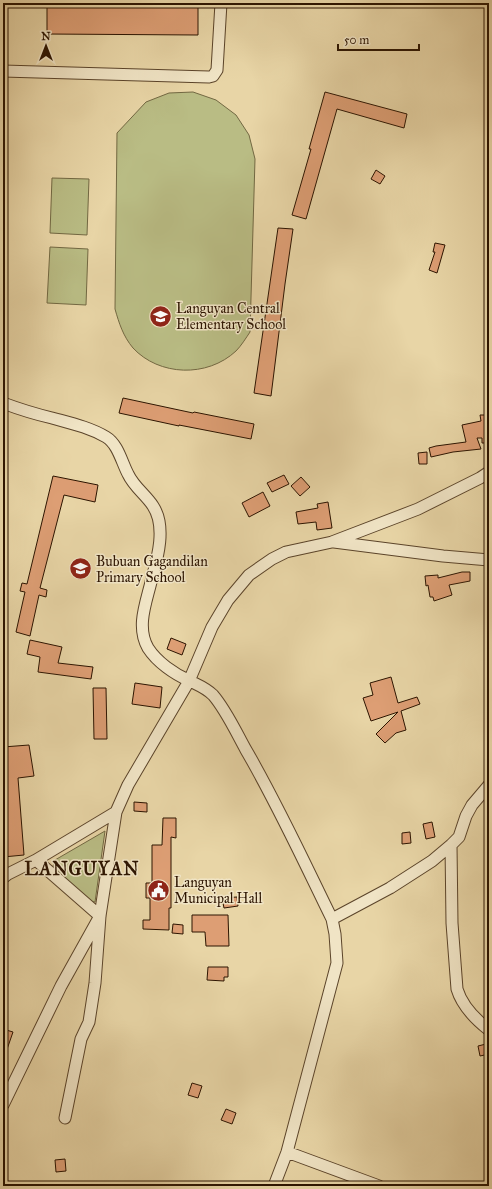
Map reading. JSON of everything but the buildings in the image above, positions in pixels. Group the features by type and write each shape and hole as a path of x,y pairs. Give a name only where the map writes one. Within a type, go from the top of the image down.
{"street":[{"path":"3,71 213,76 218,70 221,3"},
{"path":"3,403 34,414 84,427 109,438 129,476 153,506 158,515 160,526 159,541 144,612 142,635 153,656 161,663 189,681 206,689 213,695 270,792 332,919 336,934 337,963 287,1152 274,1186"},
{"path":"65,1118 81,1039 89,1022 95,983 100,916 116,812 128,785 189,681 215,621 228,600 249,575 272,559 286,552 332,542 418,509 489,472"},
{"path":"332,542 443,556 489,560"},
{"path":"332,919 390,888 432,861 451,846 459,837 466,816 472,805 489,785"},
{"path":"5,876 36,860 116,812"},
{"path":"451,846 452,923 457,989 460,999 481,1024 489,1030"},
{"path":"36,860 100,916"},
{"path":"3,1105 61,986 100,916"},
{"path":"287,1152 379,1186"}],"green space":[{"path":"193,92 216,100 236,115 249,135 255,159 250,332 238,349 224,360 211,366 183,370 156,364 133,348 124,334 115,309 117,133 146,102 169,93"},
{"path":"52,178 89,179 87,235 50,233"},
{"path":"50,247 88,249 86,305 47,303"},
{"path":"105,831 95,902 86,901 53,866 55,860"}],"place":[{"name":"Languyan Central Elementary School","path":"160,316"},
{"name":"Bubuan Gagandilan Primary School","path":"80,569"},
{"name":"Languyan Municipal Hall","path":"158,890"}],"district":[{"name":"LANGUYAN","path":"82,869"}]}
